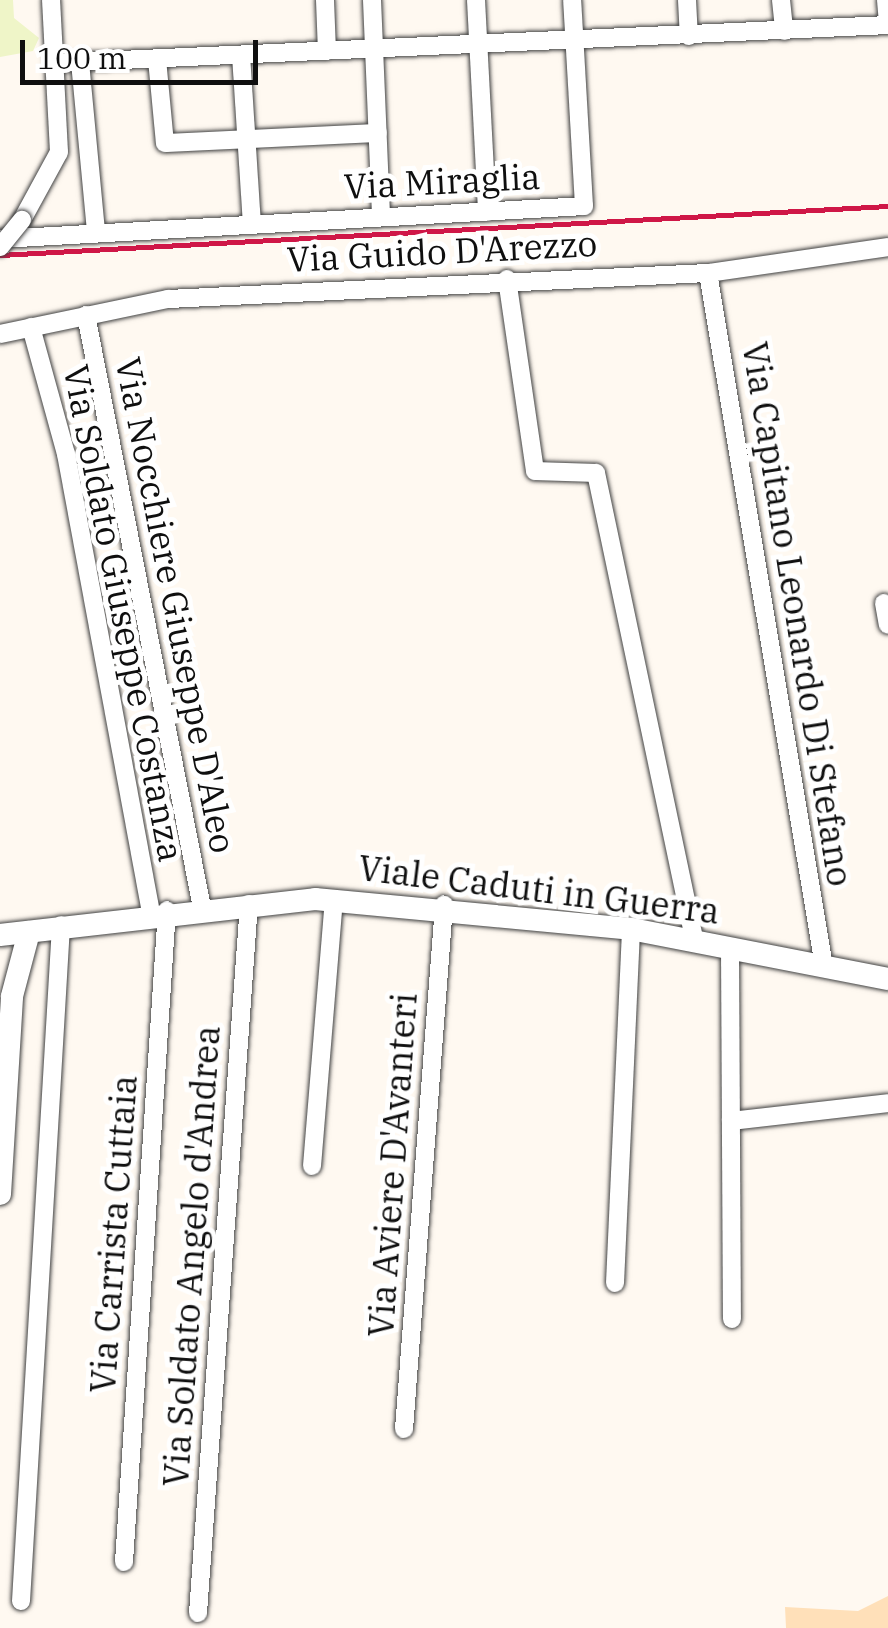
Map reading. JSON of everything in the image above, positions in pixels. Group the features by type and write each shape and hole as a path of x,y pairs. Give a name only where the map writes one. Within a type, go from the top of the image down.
{"street":[{"path":"0,247 52,180 59,152 51,0"},
{"path":"325,0 327,51"},
{"path":"372,0 381,218"},
{"path":"476,0 487,212"},
{"name":"Via Miraglia","path":"0,239 584,206 572,0"},
{"path":"687,0 689,36"},
{"path":"782,0 784,31"},
{"path":"55,63 374,48 479,48 888,26 886,0"},
{"path":"241,55 252,224"},
{"path":"157,59 165,143 378,133"},
{"path":"80,62 96,232"},
{"name":"Via Guido D'Arezzo","path":"0,334 188,298 507,279 708,273 888,247"},
{"name":"Via Capitano Leonardo Di Stefano","path":"708,273 824,966"},
{"path":"507,279 535,471 596,473 695,941"},
{"name":"Via Nocchiere Giuseppe D'Aleo","path":"86,315 202,908"},
{"name":"Via Soldato Giuseppe Costanza","path":"32,328 66,454 159,911"},
{"path":"884,602 888,625"},
{"path":"312,1166 334,900"},
{"name":"Viale Caduti in Guerra","path":"0,935 159,911 334,900 444,906 630,929 888,979"},
{"name":"Via Soldato Angelo d'Andrea","path":"198,1613 250,904"},
{"name":"Via Aviere D'Avanteri","path":"404,1430 444,906"},
{"name":"Via Carrista Cuttaia","path":"124,1562 159,911"},
{"path":"21,1601 61,926"},
{"path":"615,1283 630,929"},
{"path":"0,1194 12,996 30,932"},
{"path":"730,948 732,1318"},
{"path":"731,1121 888,1103"}],"sand":[{"path":"888,1596 888,1628 786,1628 785,1607 858,1611"}],"green space":[{"path":"0,0 13,0 14,18 39,38 33,51 0,57"}],"railway":[{"path":"0,255 888,206"}]}
